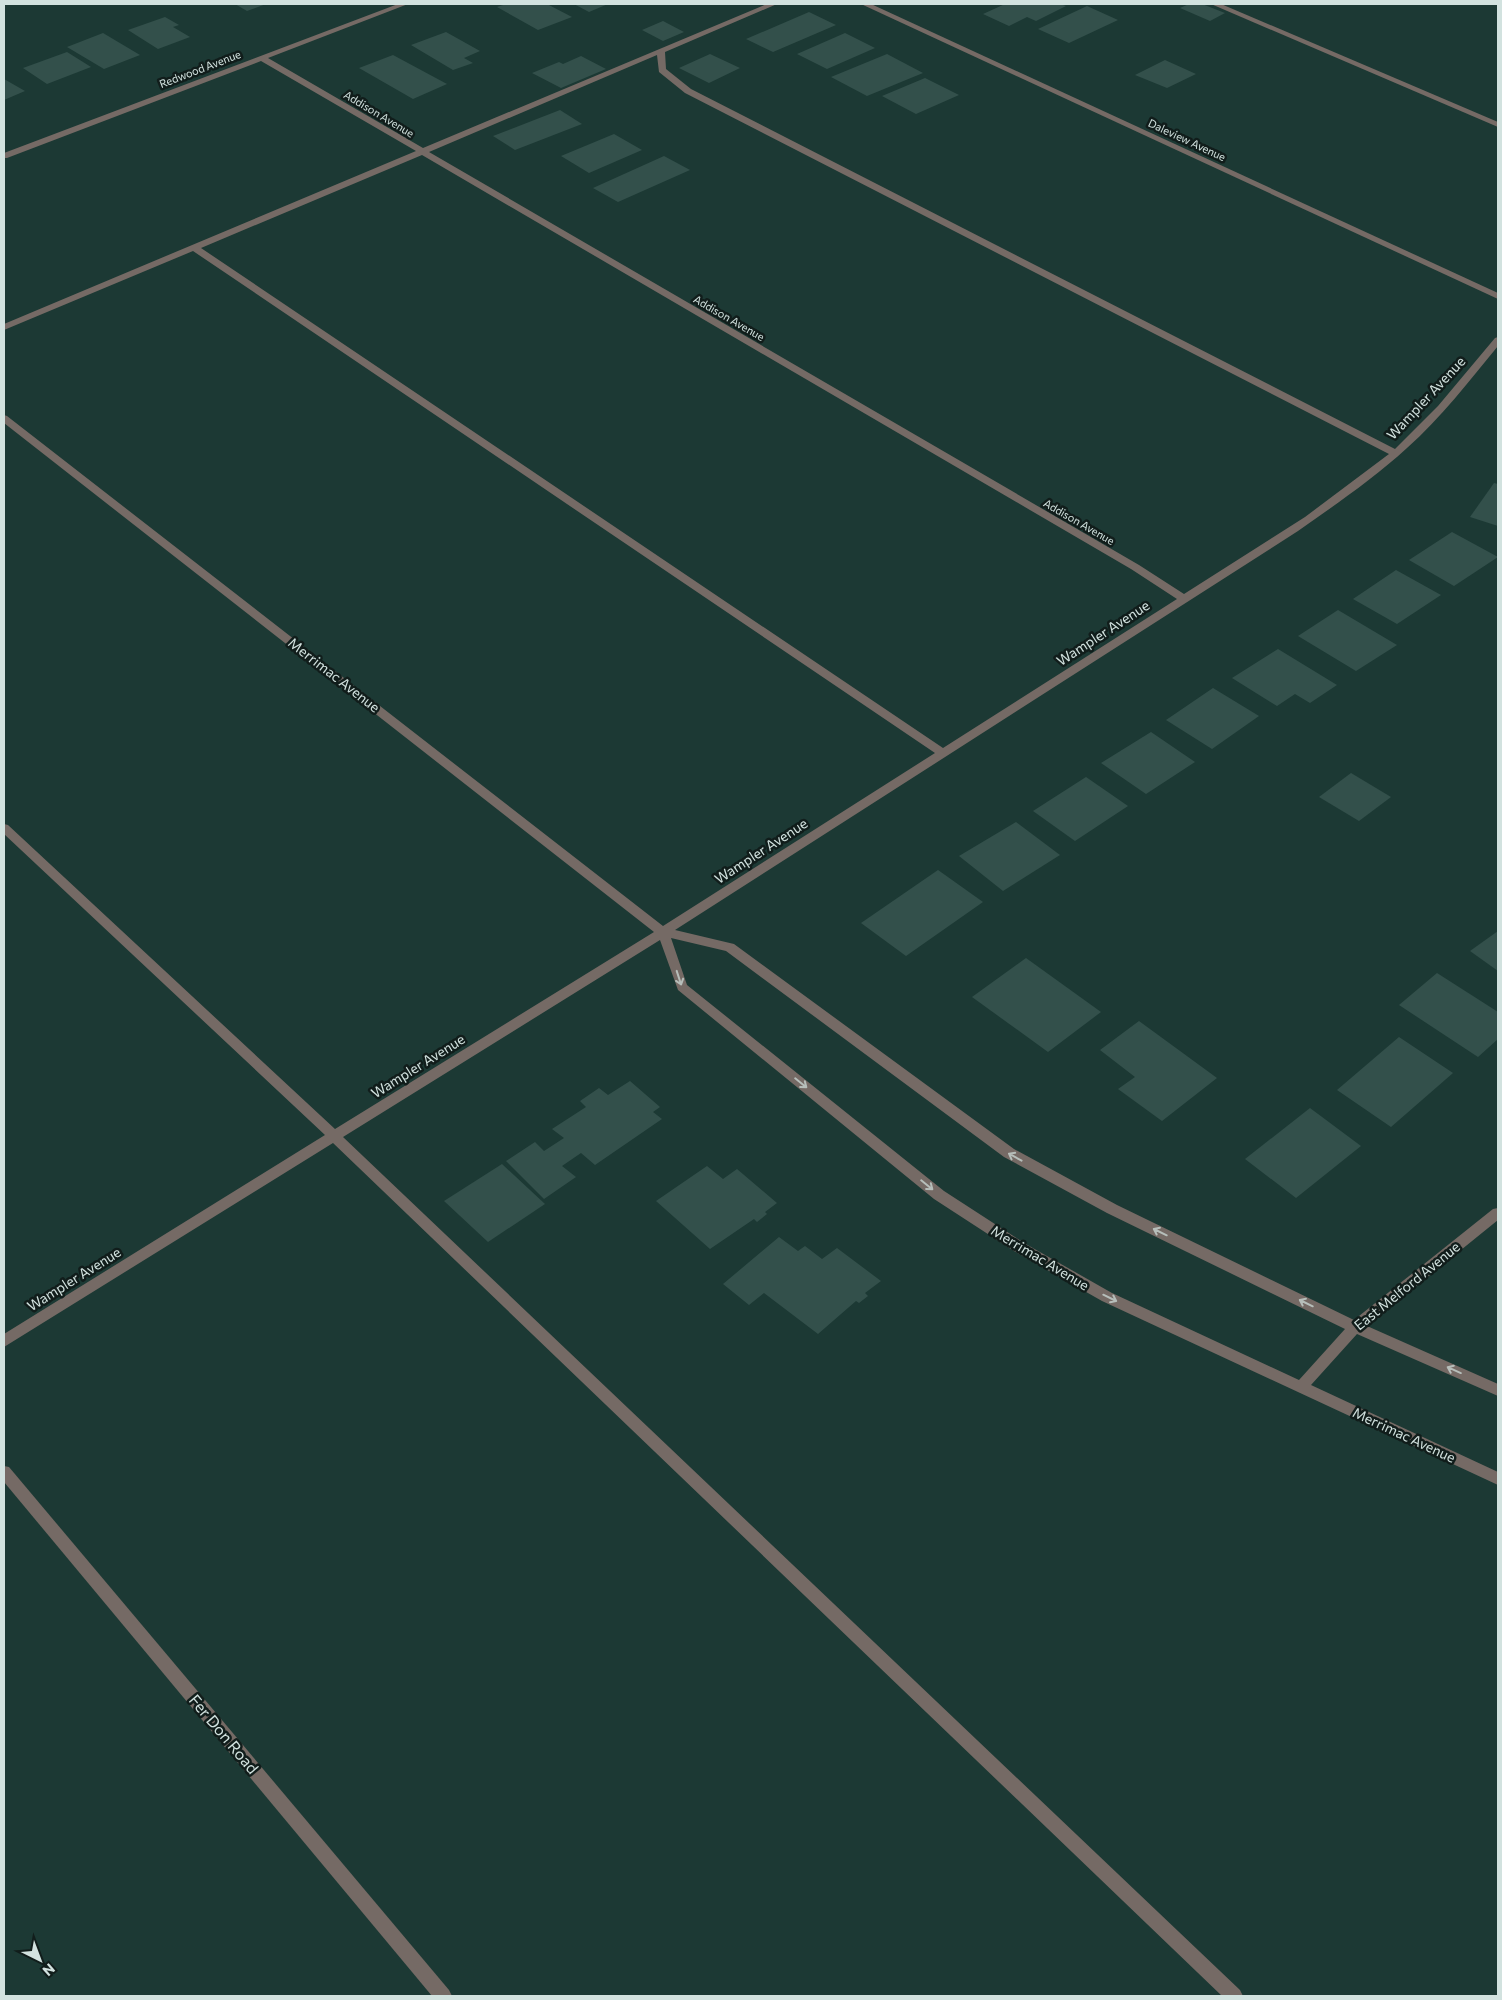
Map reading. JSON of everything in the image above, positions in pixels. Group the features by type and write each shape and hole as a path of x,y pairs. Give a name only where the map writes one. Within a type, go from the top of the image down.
{"street":[{"name":"Redwood Avenue","path":"4,156 404,4"},
{"path":"4,327 773,4"},
{"name":"Daleview Avenue","path":"865,4 1498,296"},
{"path":"1215,4 1498,125"},
{"path":"661,51 662,70 688,91 1395,453"},
{"name":"Addison Avenue","path":"262,58 1135,567 1184,599"},
{"path":"194,247 943,753"},
{"name":"Wampler Avenue","path":"4,1341 663,932 1294,529 1354,487 1395,453 1450,398 1498,340"},
{"name":"Merrimac Avenue","path":"4,418 663,932 730,947 1009,1153 1112,1209 1355,1327 1498,1390"},
{"path":"4,828 334,1136 1234,1996"},
{"name":"Merrimac Avenue","path":"663,932 682,987 939,1195 1019,1248 1107,1297 1498,1479"},
{"name":"East Melford Avenue","path":"1301,1387 1355,1327 1498,1213"},
{"name":"Fer Don Road","path":"4,1472 443,1996"}],"building":[{"path":"235,4 266,4 247,11"},
{"path":"506,4 547,4 572,17 538,30 497,7"},
{"path":"574,4 608,4 589,12"},
{"path":"1005,4 1060,4 1066,6 1036,21 1027,17 1009,26 983,14"},
{"path":"1189,4 1202,4 1225,13 1210,21 1180,8"},
{"path":"1087,6 1118,20 1069,43 1038,29"},
{"path":"809,12 836,25 773,52 746,39"},
{"path":"165,17 179,25 173,27 190,37 158,49 128,30"},
{"path":"663,21 684,32 663,41 642,30"},
{"path":"446,32 480,51 464,58 473,63 453,70 411,45"},
{"path":"103,33 140,55 104,69 67,47"},
{"path":"845,33 875,48 827,69 797,54"},
{"path":"67,52 91,67 47,84 23,68"},
{"path":"710,54 740,68 709,83 679,68"},
{"path":"887,54 923,73 867,96 831,77"},
{"path":"393,55 447,84 413,99 359,68"},
{"path":"581,56 606,69 561,88 532,73 559,62 563,64"},
{"path":"1165,60 1196,74 1167,88 1135,75"},
{"path":"925,78 959,95 916,114 882,96"},
{"path":"4,79 25,91 4,100"},
{"path":"560,110 582,124 515,150 493,136"},
{"path":"614,134 642,150 589,173 561,156"},
{"path":"664,156 690,170 618,202 593,188"},
{"path":"1494,483 1498,484 1498,526 1470,517"},
{"path":"1452,532 1498,557 1454,586 1409,560"},
{"path":"1396,570 1441,595 1397,624 1353,599"},
{"path":"1338,610 1397,645 1356,671 1298,636"},
{"path":"1278,649 1337,685 1310,703 1295,694 1277,706 1232,678"},
{"path":"1213,688 1259,716 1212,749 1166,720"},
{"path":"1151,732 1195,762 1146,794 1101,763"},
{"path":"1351,773 1391,797 1359,821 1319,797"},
{"path":"1086,777 1128,806 1075,841 1033,811"},
{"path":"1016,822 1060,855 1003,891 959,856"},
{"path":"938,870 983,902 906,956 861,923"},
{"path":"1498,931 1498,971 1470,951"},
{"path":"1026,958 1101,1012 1048,1052 972,997"},
{"path":"1437,973 1498,1012 1498,1039 1478,1057 1399,1005"},
{"path":"1139,1021 1217,1078 1162,1121 1118,1089 1135,1077 1100,1050"},
{"path":"1399,1037 1453,1073 1391,1127 1337,1090"},
{"path":"630,1081 660,1107 653,1112 662,1119 595,1165 581,1153 562,1166 576,1177 544,1199 506,1161 535,1142 544,1151 564,1138 552,1129 586,1107 580,1101 599,1088 608,1095"},
{"path":"1310,1108 1361,1146 1296,1198 1245,1159"},
{"path":"502,1164 545,1204 488,1242 444,1201"},
{"path":"707,1166 723,1179 737,1169 777,1203 765,1212 767,1214 757,1222 754,1219 710,1249 656,1201"},
{"path":"779,1237 798,1251 805,1246 822,1259 837,1248 881,1281 865,1293 868,1296 859,1303 856,1301 818,1334 764,1293 749,1305 723,1284"}]}
